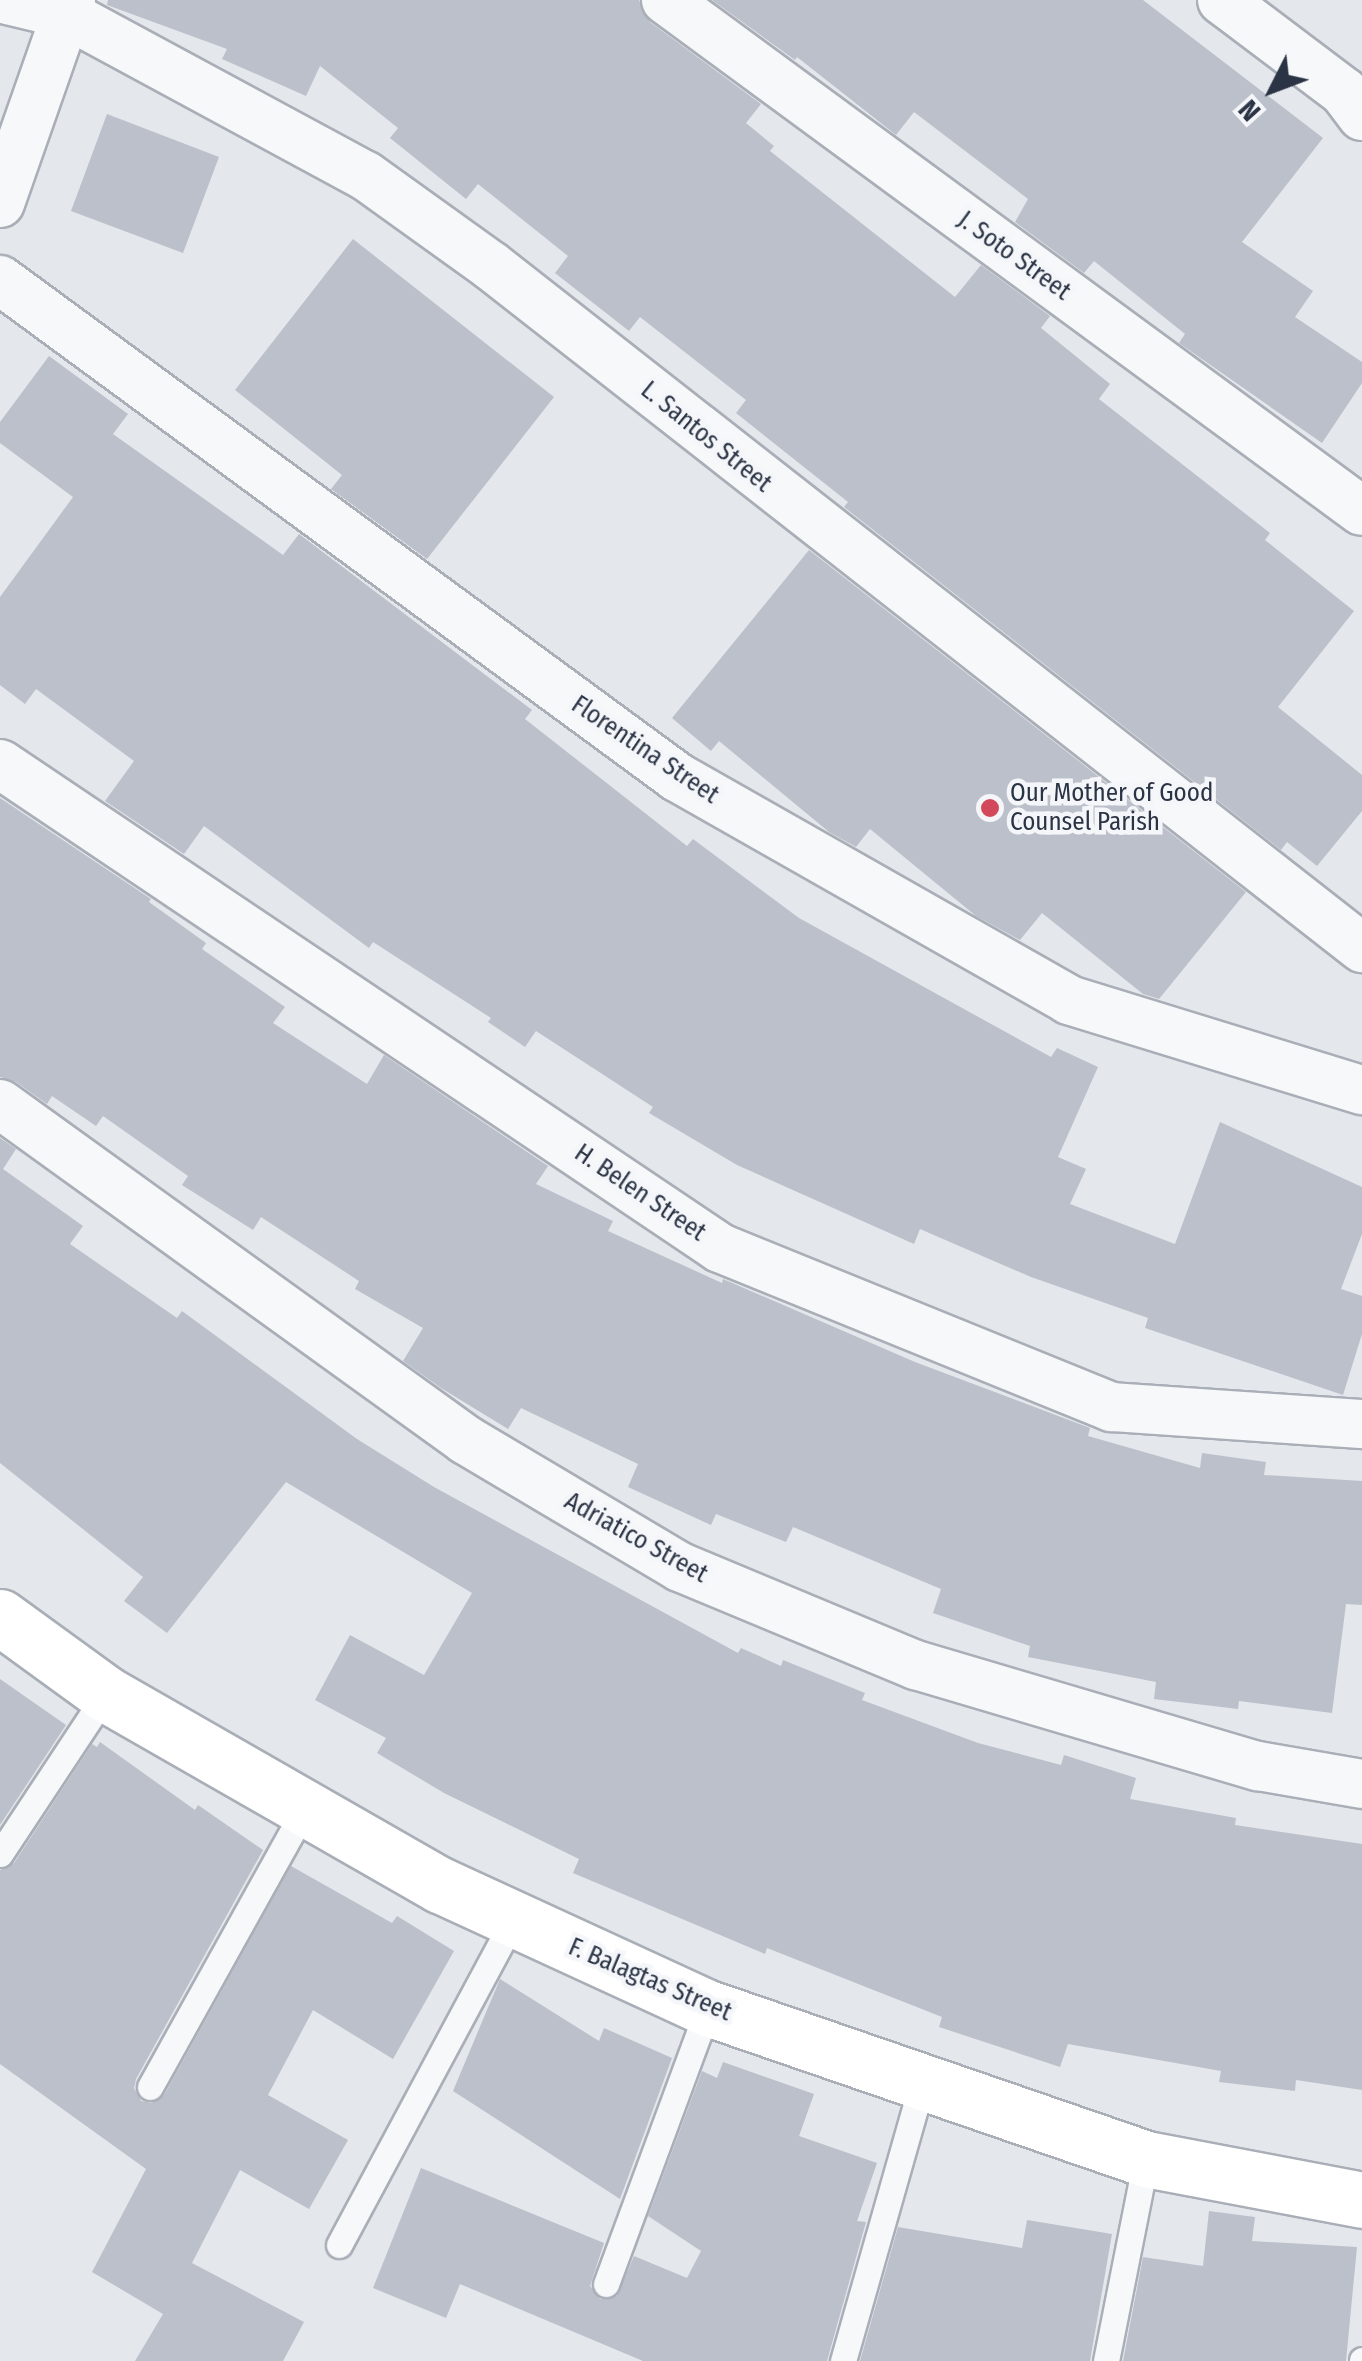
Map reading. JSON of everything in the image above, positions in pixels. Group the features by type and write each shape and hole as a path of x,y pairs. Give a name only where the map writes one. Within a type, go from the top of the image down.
{"main road":[{"name":"F. Balagtas Street","path":"0,1616 106,1694 440,1885 708,2008 1146,2159 1362,2200"}],"street":[{"name":"L. Santos Street","path":"6,0 69,7 366,176 1362,948"},
{"name":"J. Soto Street","path":"666,0 1362,511"},
{"path":"1222,0 1344,92 1362,116"},
{"path":"0,203 69,7"},
{"name":"Florentina Street","path":"0,280 677,777 1069,1000 1362,1090"},
{"name":"H. Belen Street","path":"0,764 720,1248 1112,1407 1362,1424"},
{"name":"Adriatico Street","path":"0,1104 466,1440 680,1567 934,1671 1258,1766 1362,1784"}],"lane":[{"path":"0,1854 106,1694"},
{"path":"150,2087 306,1808"},
{"path":"339,2245 513,1920"},
{"path":"606,2284 708,2008"},
{"path":"843,2361 922,2083"},
{"path":"1106,2361 1146,2159"}],"building":[{"path":"108,0 639,0 650,22 761,104 746,123 774,146 770,151 955,297 981,265 1050,316 1041,328 1110,384 1099,399 1270,533 1265,540 1354,611 1278,707 1362,775 1362,811 1317,866 1287,842 1281,850 844,507 848,502 736,413 746,400 640,317 629,331 555,273 568,256 478,184 466,199 390,138 398,128 320,66 306,96 222,59 227,49 107,5"},
{"path":"712,0 1143,0 1323,138 1242,242 1313,291 1295,317 1362,362 1362,383 1322,443 1179,343 1185,334 1094,261 1084,273 1015,222 1028,199 914,112 896,135 797,57 795,60"},
{"path":"107,114 219,157 183,253 71,211"},
{"path":"353,239 554,397 427,559 331,489 342,475 235,390"},
{"path":"49,356 128,414 113,434 283,555 299,534 532,710 525,719 687,846 693,839 799,918 1051,1057 1057,1048 1098,1067 1058,1157 1086,1169 1070,1204 1175,1244 1220,1122 1362,1187 1362,1234 1341,1289 1362,1296 1362,1334 1343,1395 1145,1328 1148,1318 1031,1277 920,1229 914,1244 737,1165 649,1113 653,1107 536,1031 525,1047 488,1022 491,1018 373,942 369,948 204,826 184,854 105,801 134,761 36,689 25,704 0,685 0,597 73,497 0,443 0,422"},
{"path":"809,550 1246,892 1159,999 1143,994 1042,913 1020,940 976,916 870,829 856,847 829,832 719,741 711,751 672,718"},
{"path":"0,798 151,899 149,902 206,943 202,949 285,1007 273,1023 367,1084 384,1055 548,1166 536,1184 613,1221 608,1231 722,1283 723,1279 915,1362 1090,1428 1088,1436 1200,1468 1202,1453 1266,1462 1264,1475 1362,1481 1362,1605 1346,1604 1332,1713 1239,1701 1238,1709 1154,1699 1156,1682 1028,1657 1030,1646 933,1613 941,1589 793,1527 786,1542 716,1514 711,1525 628,1487 638,1464 521,1408 508,1429 441,1388 403,1361 423,1328 355,1289 359,1281 261,1217 253,1230 182,1185 188,1176 103,1116 96,1126 52,1096 47,1104 16,1082 0,1077"},
{"path":"0,1138 16,1149 3,1169 83,1226 70,1244 177,1318 182,1311 357,1439 434,1487 738,1653 741,1648 781,1666 783,1660 865,1693 862,1700 978,1743 1061,1765 1064,1755 1136,1778 1130,1799 1236,1818 1235,1825 1362,1844 1362,2090 1296,2080 1295,2091 1219,2082 1221,2071 1068,2044 1060,2067 939,2027 942,2017 767,1948 765,1954 573,1873 579,1859 444,1793 377,1753 386,1738 315,1700 350,1635 424,1675 472,1593 286,1482 167,1633 124,1601 143,1577 0,1463"},
{"path":"0,1679 66,1725 0,1825"},
{"path":"100,1742 195,1810 198,1805 263,1850 136,2079 134,2088 141,2101 151,2103 164,2095 291,1866 392,1923 397,1916 454,1951 393,2059 313,2010 268,2095 348,2140 309,2209 240,2170 192,2263 304,2322 283,2361 135,2361 163,2314 92,2272 146,2169 0,2064 0,1870 14,1863 92,1744 97,1747"},
{"path":"500,1979 599,2041 604,2028 672,2058 620,2199 453,2091"},
{"path":"723,2062 814,2094 799,2136 877,2163 857,2221 866,2222 827,2361 643,2361 460,2284 446,2318 373,2288 421,2168 604,2243 590,2286 600,2299 617,2296 634,2256 687,2278 701,2251 648,2216 702,2071 717,2078"},
{"path":"1209,2211 1255,2217 1252,2241 1357,2247 1346,2361 1123,2361 1143,2257 1203,2266"},
{"path":"1027,2220 1112,2234 1090,2361 860,2361 898,2227 1022,2248"}],"place":[{"name":"Our Mother of Good Counsel Parish","path":"990,808"}]}
